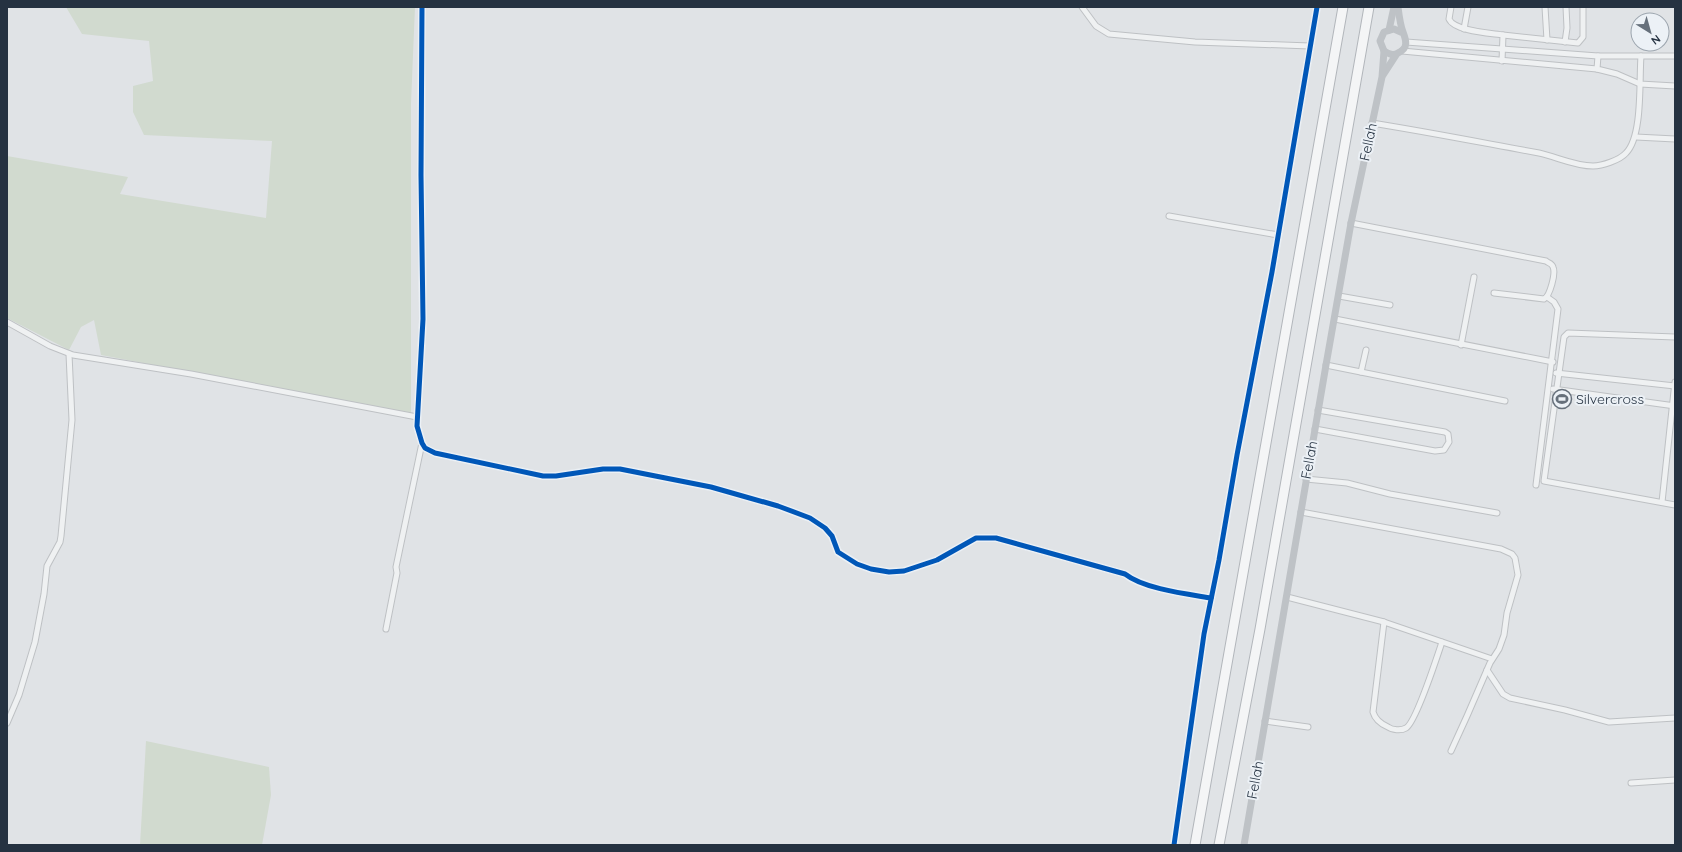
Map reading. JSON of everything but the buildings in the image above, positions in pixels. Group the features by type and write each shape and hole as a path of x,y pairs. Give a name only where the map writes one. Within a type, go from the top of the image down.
{"highway":[{"path":"1195,845 1342,7"},
{"path":"1220,845 1260,629 1369,7"}],"street":[{"path":"422,7 421,161 423,320 417,417 419,436 425,448 435,453 530,474 556,476 603,469 620,469 710,488 789,510 810,518 825,528 832,536 838,552 857,564 890,572 904,571 937,560 976,538 996,538 1125,574 1135,581 1154,587 1192,596 1211,598"},
{"path":"1082,7 1096,26 1109,34 1195,42 1310,46"},
{"path":"1174,845 1199,665 1278,234 1317,7"},
{"name":"Fellah","path":"1244,845 1287,597 1300,512 1351,223 1382,77 1384,51 1380,41 1384,32 1389,30 1394,7"},
{"path":"1398,7 1406,42 1598,56 1675,56"},
{"path":"1451,7 1450,22 1464,29 1503,36 1576,43 1582,40 1583,7"},
{"path":"1464,29 1468,7"},
{"path":"1545,7 1547,40"},
{"path":"1565,42 1567,28 1566,7"},
{"path":"1389,30 1399,30 1403,33"},
{"path":"1502,61 1503,36"},
{"name":"Fellah","path":"1382,77 1406,42"},
{"path":"1384,51 1392,55 1399,53 1597,69 1617,74 1640,84 1675,86"},
{"path":"1597,69 1598,56"},
{"path":"1372,123 1535,153 1583,165 1593,166 1621,158 1626,154 1636,137 1640,84 1640,56"},
{"path":"1636,137 1675,139"},
{"path":"1169,216 1278,234"},
{"path":"1351,223 1546,261 1551,264 1554,272 1547,297"},
{"path":"1461,345 1474,277"},
{"path":"1494,293 1540,300 1547,297"},
{"path":"1339,296 1390,305"},
{"path":"1536,485 1553,362 1558,309 1554,302 1547,297"},
{"path":"1335,319 1553,362"},
{"path":"7,322 41,342 69,354 191,374 417,417"},
{"path":"1675,337 1568,333 1564,337 1544,481 1675,505"},
{"path":"1361,372 1366,350"},
{"path":"7,723 20,695 35,642 44,594 47,566 60,542 72,420 69,354"},
{"path":"1326,365 1505,401"},
{"path":"1551,372 1675,386"},
{"path":"1662,502 1674,406 1675,382"},
{"path":"1549,389 1674,406"},
{"path":"1315,429 1434,451 1444,450 1449,442 1448,434 1445,432 1318,410"},
{"path":"386,629 397,573 396,567 422,443"},
{"path":"1306,479 1346,483 1398,496 1497,513"},
{"path":"1300,512 1501,549 1512,554 1517,565 1518,575 1507,613 1501,644 1492,659 1451,750"},
{"path":"1287,597 1384,622 1492,659"},
{"path":"1384,622 1373,712 1375,718 1389,728 1402,729 1410,724 1442,642"},
{"path":"1487,670 1503,694 1510,698 1565,710 1609,722 1675,718"},
{"path":"1265,721 1308,727"},
{"path":"1631,782 1675,780"}],"shaded area":[{"path":"66,7 415,7 411,103 411,414 101,355 94,320 81,327 69,350 7,318 7,156 128,177 120,194 266,218 272,141 144,135 133,112 133,86 153,81 149,41 82,34"},
{"path":"146,741 269,767 271,795 262,845 140,845"}],"cycle path":[{"path":"422,7 421,175 423,319 417,426 425,448 435,453 543,476 556,476 603,469 620,469 711,487 778,506 810,518 825,528 832,536 838,552 857,564 871,569 889,572 904,571 937,560 976,538 996,538 1125,574 1143,584 1178,593 1211,598"},
{"path":"1174,845 1204,634 1272,272 1317,7"}],"place":[{"name":"Silvercross","path":"1562,399"}]}
